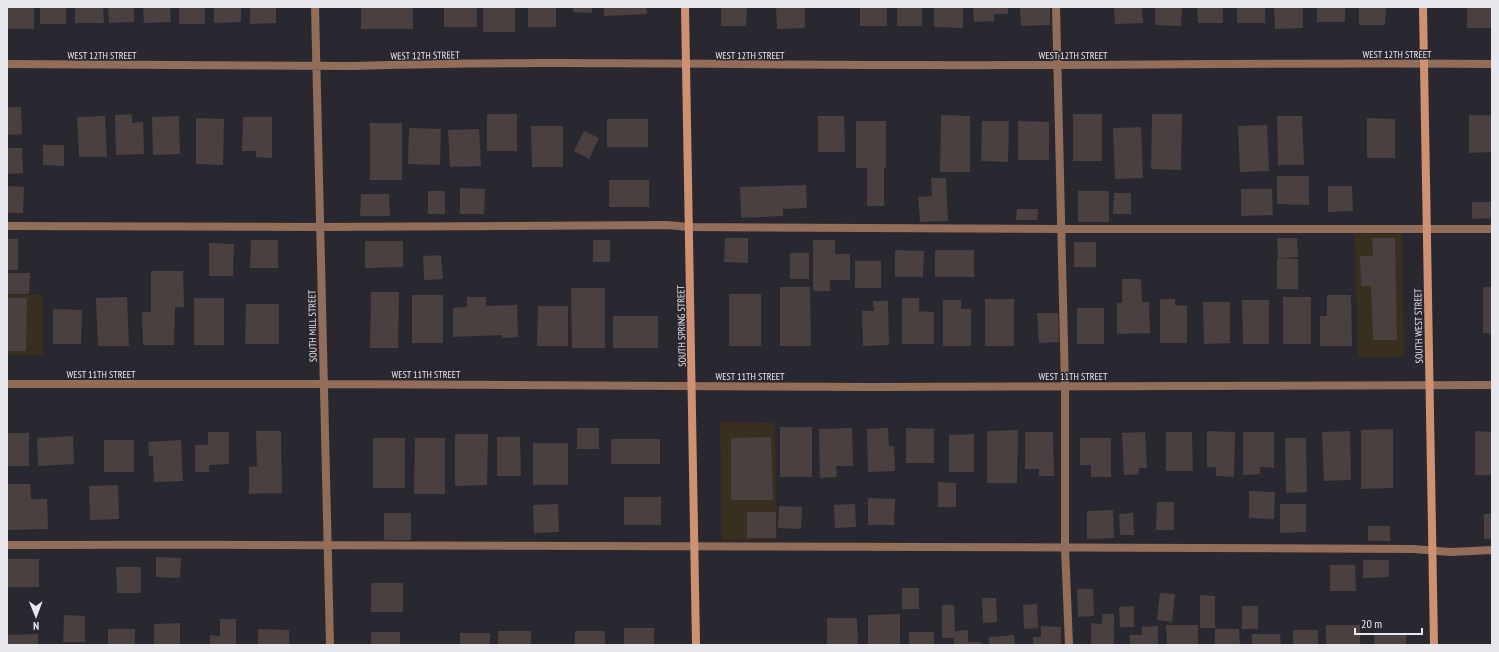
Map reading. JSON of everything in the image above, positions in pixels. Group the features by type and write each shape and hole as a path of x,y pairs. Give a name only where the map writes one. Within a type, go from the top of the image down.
{"street":[{"name":"SOUTH MILL STREET","path":"315,7 330,645"},
{"name":"SOUTH SPRING STREET","path":"684,7 696,645"},
{"path":"1056,7 1065,386 1066,548 1069,645"},
{"name":"SOUTH WEST STREET","path":"1423,7 1434,645"},
{"name":"WEST 12TH STREET","path":"7,64 316,66 575,64 1057,66 1492,64"},
{"path":"7,226 320,227 659,225 688,227 1061,229 1492,229"},
{"name":"WEST 11TH STREET","path":"7,384 692,385 864,387 1492,386"},
{"path":"7,545 327,544 1414,549 1432,552 1492,550"}],"shaded area":[{"path":"1355,234 1402,234 1404,357 1358,357"},
{"path":"7,295 43,295 43,355 7,355"},
{"path":"720,422 775,423 777,539 722,540"}],"building":[{"path":"7,7 34,7 34,29 7,29"},
{"path":"40,7 66,7 66,24 40,24"},
{"path":"75,7 103,7 104,23 75,23"},
{"path":"108,7 134,7 134,22 109,23"},
{"path":"143,7 170,7 171,22 144,23"},
{"path":"179,7 205,7 205,24 179,24"},
{"path":"214,7 241,7 241,22 214,23"},
{"path":"250,7 276,7 276,23 250,24"},
{"path":"361,7 413,7 413,29 361,29"},
{"path":"444,7 477,7 477,27 444,27"},
{"path":"483,7 515,7 515,32 483,32"},
{"path":"528,7 556,7 556,27 528,27"},
{"path":"573,7 592,7 592,13 573,12"},
{"path":"604,7 646,7 647,14 604,16"},
{"path":"721,7 747,7 746,26 721,26"},
{"path":"776,7 805,7 805,28 777,29"},
{"path":"860,7 887,7 887,26 860,26"},
{"path":"897,7 922,7 922,26 897,26"},
{"path":"934,7 963,7 963,28 934,27"},
{"path":"973,7 1008,7 1008,14 994,14 994,21 974,22"},
{"path":"1020,7 1050,7 1050,25 1021,26"},
{"path":"1114,7 1142,7 1143,23 1115,24"},
{"path":"1155,7 1182,7 1181,26 1155,25"},
{"path":"1197,7 1223,7 1223,23 1198,23"},
{"path":"1237,7 1265,7 1265,23 1237,23"},
{"path":"1274,7 1303,7 1303,28 1275,29"},
{"path":"1317,7 1345,7 1345,22 1317,22"},
{"path":"1359,7 1386,7 1385,25 1359,25"},
{"path":"1467,7 1492,7 1492,28 1467,28"},
{"path":"7,107 21,107 22,134 7,135"},
{"path":"132,114 132,123 143,122 144,154 116,155 115,115"},
{"path":"487,114 517,114 517,151 487,151"},
{"path":"1073,114 1102,114 1102,161 1073,161"},
{"path":"1152,114 1182,114 1181,170 1151,169"},
{"path":"941,115 970,116 970,172 940,172"},
{"path":"1469,115 1492,115 1492,152 1469,153"},
{"path":"105,116 107,157 79,157 77,117"},
{"path":"179,116 180,154 153,155 152,117"},
{"path":"818,116 844,116 845,152 818,152"},
{"path":"1277,116 1302,116 1304,165 1278,165"},
{"path":"243,117 272,117 272,158 256,157 256,151 242,151"},
{"path":"196,118 224,119 223,165 196,164"},
{"path":"1367,118 1395,119 1395,158 1367,158"},
{"path":"607,119 648,119 648,147 607,147"},
{"path":"856,121 886,121 884,206 867,206 867,168 856,168"},
{"path":"982,121 1009,121 1008,162 981,161"},
{"path":"1018,121 1049,122 1049,160 1018,160"},
{"path":"370,123 402,123 402,180 370,180"},
{"path":"1267,125 1269,171 1240,172 1238,126"},
{"path":"531,126 563,126 563,167 532,167"},
{"path":"1141,127 1143,178 1115,179 1113,128"},
{"path":"409,128 441,129 440,165 408,164"},
{"path":"479,129 481,166 450,167 448,130"},
{"path":"584,131 599,138 589,159 574,151"},
{"path":"43,145 64,145 64,166 43,165"},
{"path":"7,148 22,148 23,173 7,174"},
{"path":"1277,176 1309,176 1309,205 1277,204"},
{"path":"931,178 946,178 948,221 920,222 918,197 932,196"},
{"path":"609,180 649,180 649,207 609,207"},
{"path":"806,185 807,208 783,209 783,216 741,218 740,187"},
{"path":"7,186 24,187 23,213 7,213"},
{"path":"1328,186 1352,186 1353,211 1328,212"},
{"path":"460,188 485,189 484,214 460,214"},
{"path":"1241,189 1272,189 1273,215 1241,216"},
{"path":"428,191 445,191 445,214 428,214"},
{"path":"1078,191 1109,191 1109,222 1078,222"},
{"path":"1114,193 1131,193 1131,214 1113,214"},
{"path":"361,194 389,194 390,216 360,216"},
{"path":"1472,202 1492,202 1492,218 1472,219"},
{"path":"1017,209 1038,209 1037,220 1016,220"},
{"path":"725,238 748,238 748,263 724,262"},
{"path":"1277,238 1297,238 1298,257 1278,258"},
{"path":"1372,238 1395,238 1397,340 1373,340 1371,286 1361,286 1360,256 1373,256"},
{"path":"7,239 18,239 18,270 7,270"},
{"path":"251,240 278,240 278,268 250,268"},
{"path":"593,240 610,240 610,262 593,262"},
{"path":"813,240 835,240 835,254 850,254 850,280 830,280 830,291 813,291"},
{"path":"365,241 403,241 403,267 365,268"},
{"path":"1074,242 1096,242 1096,267 1074,267"},
{"path":"209,243 234,244 233,276 209,276"},
{"path":"895,250 924,251 923,277 895,277"},
{"path":"935,250 974,250 974,277 935,277"},
{"path":"790,253 809,253 809,279 790,279"},
{"path":"441,255 443,279 424,280 423,256"},
{"path":"1277,258 1298,259 1298,289 1277,289"},
{"path":"855,261 881,261 881,288 855,288"},
{"path":"151,271 183,271 184,307 175,307 174,345 143,345 142,312 151,312"},
{"path":"7,273 30,273 29,294 7,294"},
{"path":"1122,279 1141,279 1142,302 1149,302 1150,333 1117,334 1117,303 1122,303"},
{"path":"780,287 810,287 811,346 780,346"},
{"path":"1483,287 1492,287 1492,334 1483,333"},
{"path":"571,288 605,288 605,348 572,348"},
{"path":"371,292 399,292 398,348 370,348"},
{"path":"729,294 761,294 761,346 729,346"},
{"path":"412,295 443,295 443,343 412,343"},
{"path":"1327,295 1351,295 1352,346 1320,346 1320,316 1327,316"},
{"path":"127,297 129,346 98,346 96,298"},
{"path":"467,297 486,297 486,306 517,305 518,337 502,338 502,335 453,337 453,308 467,307"},
{"path":"1283,297 1311,297 1311,344 1283,344"},
{"path":"7,298 27,298 26,351 7,351"},
{"path":"194,298 224,298 224,345 194,345"},
{"path":"902,298 919,298 919,311 934,312 934,344 902,344"},
{"path":"985,299 1014,299 1014,346 985,346"},
{"path":"1160,299 1175,299 1175,305 1187,306 1187,343 1160,343"},
{"path":"943,300 961,300 961,309 971,309 971,346 943,346"},
{"path":"1242,300 1269,300 1269,344 1243,344"},
{"path":"873,301 888,301 889,345 863,346 862,311 874,311"},
{"path":"1203,302 1230,302 1230,343 1204,344"},
{"path":"246,304 279,304 279,344 245,344"},
{"path":"538,306 568,306 568,346 537,346"},
{"path":"1077,308 1104,308 1104,344 1077,344"},
{"path":"53,309 82,310 81,344 53,344"},
{"path":"1037,313 1058,313 1059,342 1039,343"},
{"path":"613,316 658,316 658,348 613,348"},
{"path":"780,427 812,427 812,477 780,477"},
{"path":"577,428 599,428 599,449 577,449"},
{"path":"852,428 853,466 836,466 837,477 820,478 819,429"},
{"path":"888,428 889,446 894,446 895,471 868,472 867,429"},
{"path":"906,428 934,429 934,463 906,463"},
{"path":"1393,429 1393,488 1361,489 1361,430"},
{"path":"1018,430 1017,483 987,483 987,431"},
{"path":"256,431 281,431 282,493 249,494 249,467 257,466"},
{"path":"1207,431 1235,432 1234,477 1216,476 1216,467 1207,467"},
{"path":"1350,431 1351,480 1324,481 1322,432"},
{"path":"1475,431 1492,432 1492,475 1475,475"},
{"path":"208,432 229,432 229,464 209,465 209,472 195,472 195,445 208,445"},
{"path":"1025,432 1053,432 1054,476 1039,476 1039,469 1025,469"},
{"path":"1145,432 1147,468 1139,468 1139,474 1124,475 1122,433"},
{"path":"1166,432 1192,432 1193,471 1166,471"},
{"path":"1243,432 1274,432 1274,468 1260,467 1260,474 1243,475"},
{"path":"7,433 29,433 29,466 7,466"},
{"path":"455,434 488,434 487,485 455,486"},
{"path":"974,434 974,472 949,472 949,435"},
{"path":"73,436 74,464 38,466 37,438"},
{"path":"497,437 520,437 521,476 497,476"},
{"path":"771,437 773,500 731,500 731,438"},
{"path":"373,438 405,438 405,488 373,488"},
{"path":"415,438 445,438 445,494 414,494"},
{"path":"1080,438 1111,438 1111,477 1091,477 1091,465 1080,465"},
{"path":"1285,438 1306,438 1307,492 1286,493"},
{"path":"611,439 660,439 660,464 611,464"},
{"path":"104,440 134,440 134,472 104,472"},
{"path":"181,440 183,481 154,482 153,456 149,456 148,442"},
{"path":"533,443 568,443 568,485 533,485"},
{"path":"938,482 956,483 956,507 938,507"},
{"path":"7,484 30,484 31,499 47,499 48,529 7,530"},
{"path":"118,485 119,519 90,520 89,486"},
{"path":"1249,491 1275,492 1274,519 1249,518"},
{"path":"624,497 661,497 661,525 624,525"},
{"path":"868,498 895,499 894,525 868,525"},
{"path":"1157,502 1174,502 1174,530 1156,530"},
{"path":"558,504 559,532 534,533 533,505"},
{"path":"855,504 856,527 835,528 834,505"},
{"path":"1280,504 1306,504 1306,532 1280,533"},
{"path":"779,506 802,507 801,529 778,528"},
{"path":"1113,510 1114,538 1087,539 1087,511"},
{"path":"747,512 776,512 776,538 747,538"},
{"path":"384,513 411,513 411,540 384,540"},
{"path":"1133,513 1134,535 1120,535 1119,514"},
{"path":"1484,514 1492,514 1492,539 1484,539"},
{"path":"1368,526 1390,526 1390,541 1368,541"},
{"path":"156,557 181,558 180,578 156,577"},
{"path":"7,559 39,559 39,587 7,587"},
{"path":"1363,560 1389,560 1389,577 1363,578"},
{"path":"1330,565 1355,565 1356,591 1330,591"},
{"path":"116,567 141,567 141,593 117,593"},
{"path":"371,583 403,583 403,612 371,612"},
{"path":"902,588 919,588 919,609 902,609"},
{"path":"1077,589 1093,589 1094,616 1078,617"},
{"path":"1160,593 1175,594 1172,622 1157,620"},
{"path":"1200,595 1215,596 1215,628 1200,628"},
{"path":"982,598 996,598 997,622 983,623"},
{"path":"1037,604 1038,628 1024,629 1023,605"},
{"path":"942,605 954,605 955,631 968,630 968,642 981,642 981,645 954,645 954,638 942,638"},
{"path":"1134,606 1134,627 1120,627 1119,607"},
{"path":"1242,606 1258,606 1258,629 1242,629"},
{"path":"900,614 900,645 868,645 868,615"},
{"path":"1102,614 1114,614 1114,645 1091,645 1091,623 1102,624"},
{"path":"64,615 85,616 85,642 63,642"},
{"path":"827,618 857,618 858,645 827,645"},
{"path":"220,619 236,619 236,645 210,645 210,635 220,636"},
{"path":"180,623 180,645 154,645 154,624"},
{"path":"1166,625 1198,625 1198,645 1167,645"},
{"path":"1326,625 1360,625 1360,645 1326,645"},
{"path":"1041,626 1061,627 1061,645 1033,645 1033,637 1041,637"},
{"path":"1158,626 1158,645 1130,645 1130,635 1142,635 1142,627"},
{"path":"624,628 654,628 654,645 624,645"},
{"path":"108,629 135,629 135,645 108,645"},
{"path":"258,629 289,630 289,645 258,645"},
{"path":"1215,629 1239,629 1240,645 1215,645"},
{"path":"1293,630 1318,630 1318,645 1293,645"},
{"path":"498,631 531,631 531,645 498,645"},
{"path":"575,631 605,631 605,645 575,645"},
{"path":"371,632 400,632 400,645 371,645"},
{"path":"909,632 934,632 934,645 909,645"},
{"path":"460,633 490,633 490,645 460,645"},
{"path":"38,634 38,645 7,645 7,635"},
{"path":"1252,634 1280,634 1281,645 1252,645"},
{"path":"1374,634 1406,634 1406,645 1374,645"},
{"path":"1014,635 1015,645 989,645 989,637"}]}
